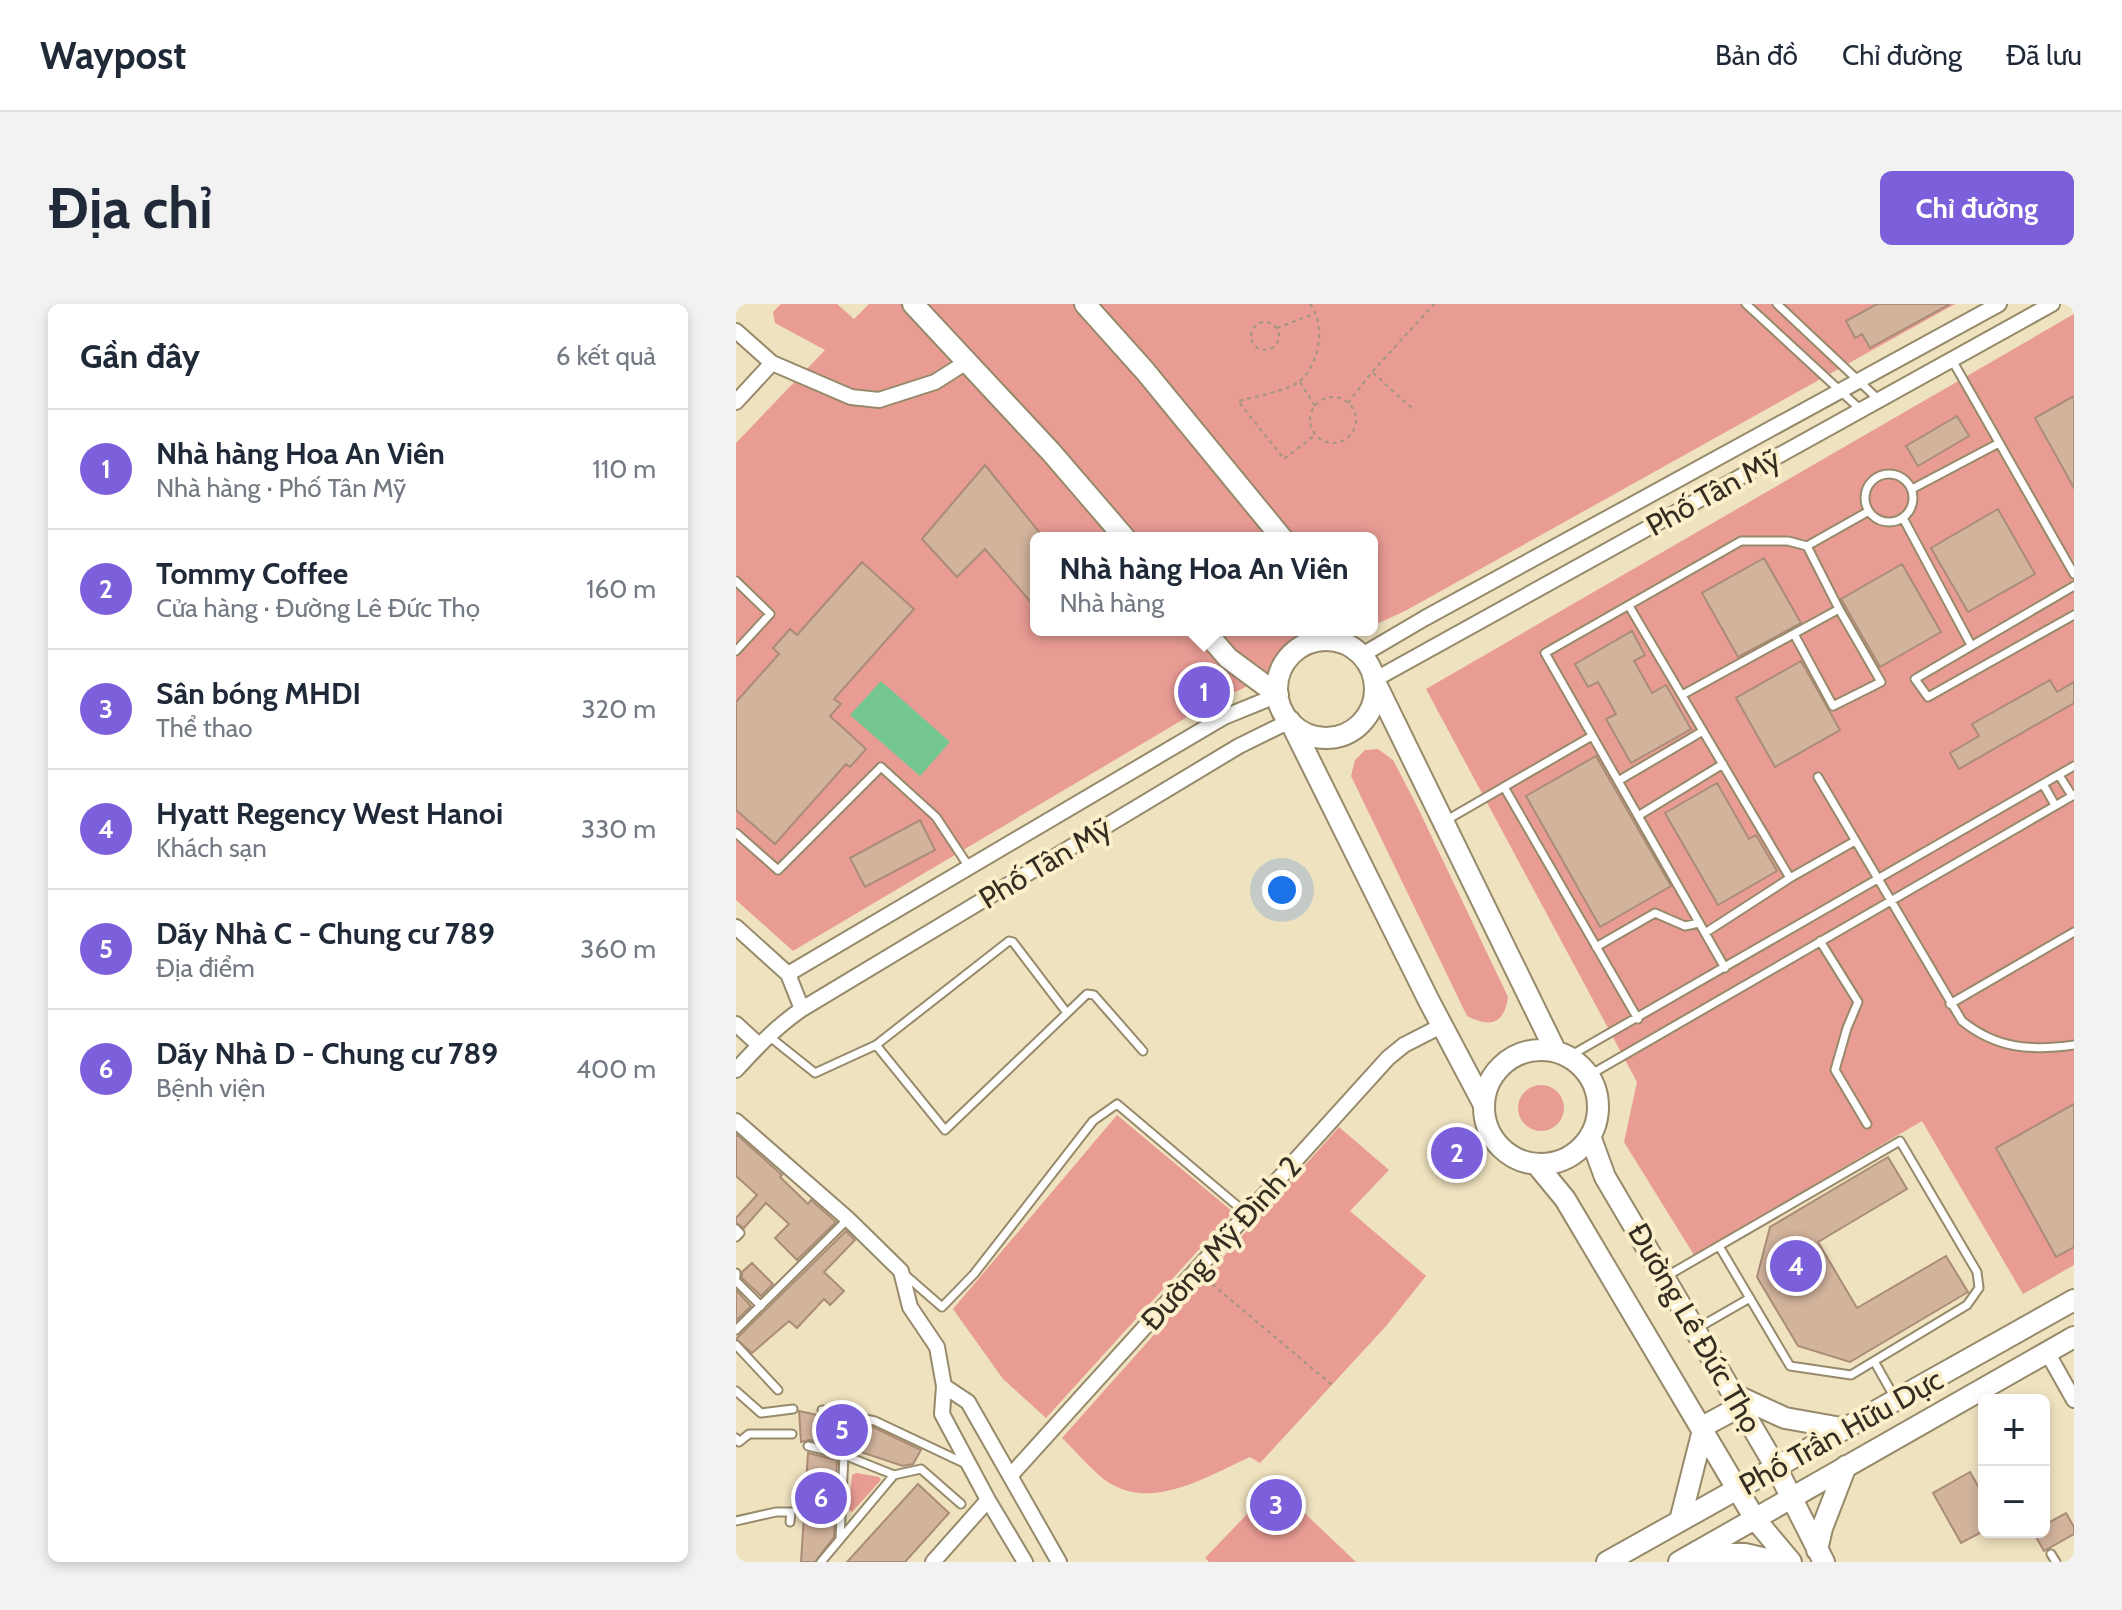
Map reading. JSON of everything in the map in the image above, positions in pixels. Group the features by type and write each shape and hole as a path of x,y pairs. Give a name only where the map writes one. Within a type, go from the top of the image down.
{"main road":[{"path":"913,304 968,361 1120,532"},
{"path":"1085,304 1277,532"},
{"path":"1209,636 1228,658 1278,695"},
{"path":"1352,636 1373,671 1373,703 1366,718 1355,729 1340,736 1324,738 1308,735 1284,714 1278,682 1282,667 1292,653 1305,644 1337,640 1362,655"},
{"path":"1290,721 1441,1026 1483,1103 1487,1127 1495,1141 1513,1157 1537,1165 1558,1162 1577,1152 1590,1136 1597,1120 1598,1103 1594,1086 1584,1069 1562,1054 1374,680"},
{"path":"1483,1103 1491,1080 1512,1058 1526,1052 1562,1054"},
{"name":"Đường Lê Đức Thọ","path":"1590,1136 1605,1177 1777,1469 1820,1556"},
{"name":"Đường Lê Đức Thọ","path":"1537,1165 1565,1199 1755,1519 1791,1562"},
{"name":"Phố Trần Hữu Dực","path":"1607,1562 2074,1300"},
{"name":"Phố Trần Hữu Dực","path":"1679,1562 2074,1337"},
{"path":"1680,1521 1702,1429 1738,1401 1785,1418 1852,1426 1874,1450"},
{"path":"1820,1556 1822,1528 1846,1466"},
{"path":"1698,1552 1745,1554 1780,1562"}],"street":[{"name":"Phố Tân Mỹ","path":"1362,655 1999,304"},
{"name":"Phố Tân Mỹ","path":"1374,680 2052,304"},
{"path":"736,331 772,363 851,397 879,400 935,382 968,361"},
{"path":"736,402 772,363"},
{"name":"Phố Tân Mỹ","path":"788,974 1224,717 1278,695"},
{"name":"Phố Tân Mỹ","path":"736,1070 778,1026 802,1009 1239,746 1290,721"},
{"path":"736,927 788,974 802,1009"},
{"path":"736,1024 764,1041"},
{"name":"Đường Mỹ Đình 2","path":"1011,1475 1388,1058 1412,1040 1441,1026"},
{"path":"736,1121 848,1219 901,1271 910,1307 937,1347 944,1386 942,1414 1025,1562"},
{"path":"2047,1352 2074,1400"},
{"path":"944,1386 968,1402 1059,1562"},
{"path":"933,1562 988,1500"}],"lane":[{"path":"1746,304 1861,410"},
{"path":"1777,304 1879,400"},
{"path":"1952,360 2074,574"},
{"path":"1912,489 1999,443"},
{"path":"1894,474 1902,477 1912,489 1912,505 1903,518 1888,522 1874,517 1865,504 1867,488 1878,476 1894,474"},
{"path":"1725,968 1545,653 1741,541 1788,541 1807,546 1869,511"},
{"path":"1903,518 1971,645"},
{"path":"1794,634 1833,706 1881,682 1807,546"},
{"path":"736,581 770,614 736,651"},
{"path":"2074,586 1915,677 1927,697 2074,615"},
{"path":"1629,606 1790,878"},
{"path":"1682,695 1839,609"},
{"path":"1618,781 1703,731"},
{"path":"1443,822 1592,736"},
{"path":"1638,816 1723,764"},
{"path":"1562,1054 1638,1019 2074,766"},
{"path":"736,833 778,870 881,767 936,817 969,867"},
{"path":"1588,1076 2073,795 2059,775"},
{"path":"1818,777 1962,1021 1999,1044 2019,1047 2074,1045"},
{"path":"2043,784 2055,805"},
{"path":"1504,787 1638,1019"},
{"path":"1705,933 1790,878 1855,841"},
{"path":"1596,947 1655,913 1685,926 1699,923"},
{"path":"1950,1004 2074,932"},
{"path":"764,1041 815,1073 876,1045 1009,941 1013,942 1067,1013"},
{"path":"1820,941 1858,1002 1835,1070 1867,1124"},
{"path":"876,1045 945,1130 1091,993 1143,1051"},
{"path":"901,1271 942,1307 974,1274 1093,1121 1117,1104 1247,1214"},
{"path":"1665,1277 1900,1141 1977,1272 1979,1288 1967,1305 1851,1375 1790,1366 1719,1246"},
{"path":"736,1330 848,1219"},
{"path":"736,1229 740,1233 736,1237"},
{"path":"736,1277 761,1306"},
{"path":"1696,1329 1750,1298"},
{"path":"736,1345 778,1390"},
{"path":"1874,1361 1897,1401"},
{"path":"736,1391 761,1413 793,1409"},
{"path":"822,1410 875,1421 968,1465"},
{"path":"736,1438 739,1442 749,1434 792,1434"},
{"path":"808,1446 844,1455 894,1475 921,1469 961,1504"},
{"path":"840,1538 844,1455"},
{"path":"821,1562 894,1475"},
{"path":"736,1521 776,1512 791,1512 790,1522"},
{"path":"2051,1554 2056,1562"}],"path":[{"path":"1310,304 1317,313 1320,331 1317,353 1300,381 1238,401 1284,459 1315,435"},
{"path":"1348,403 1433,304"},
{"path":"1277,328 1279,337 1271,349 1262,350 1254,346 1251,337 1256,325 1265,322 1277,328 1317,313"},
{"path":"1372,372 1413,409"},
{"path":"1300,381 1315,406"},
{"path":"1335,397 1348,403 1353,409 1356,423 1349,437 1328,443 1315,435 1310,421 1320,401 1335,397"},
{"path":"1196,1271 1332,1385"}],"shaded area":[{"path":"781,304 837,304 854,319 869,304 1955,304 1378,623 1378,532 1030,532 1030,636 1352,636 1204,707 793,951 736,900 736,443 825,350 775,323 773,312"},
{"path":"2074,314 2074,1265 2023,1294 1922,1121 1694,1255 1624,1142 1637,1082 1426,689"},
{"path":"881,681 950,742 920,776 850,715"},
{"path":"1378,749 1393,760 1508,997 1503,1013 1495,1021 1483,1022 1467,1016 1351,776 1355,760 1365,750"},
{"path":"1541,1085 1557,1092 1564,1108 1557,1124 1541,1131 1525,1124 1518,1108 1525,1092"},
{"path":"1117,1115 1233,1212 1046,1418 1003,1379 953,1309"},
{"path":"1339,1127 1389,1170 1350,1211 1426,1276 1386,1326 1260,1463 1250,1457 1183,1487 1165,1491 1147,1493 1113,1485 1093,1470 1062,1438"},
{"path":"856,1473 881,1480 852,1512 849,1510 852,1475"},
{"path":"1275,1485 1356,1562 1209,1562 1205,1558"}],"building":[{"path":"1877,304 1950,304 1870,348 1862,334 1855,338 1846,321"},
{"path":"2074,396 2074,488 2035,418"},
{"path":"1957,416 1969,436 1918,466 1906,446"},
{"path":"985,465 1039,532 1030,532 1030,601 985,549 957,577 922,539"},
{"path":"1998,509 2035,574 1968,612 1931,548"},
{"path":"1764,558 1801,623 1738,657 1702,593"},
{"path":"862,562 914,609 834,699 841,704 830,716 866,749 850,767 846,764 775,844 736,810 736,702 779,654 773,648 790,629 797,635"},
{"path":"1902,564 1941,632 1880,667 1841,599"},
{"path":"1632,631 1645,655 1634,661 1652,693 1666,685 1691,729 1631,763 1606,719 1616,714 1598,682 1588,687 1575,664"},
{"path":"1801,661 1840,730 1775,767 1736,698"},
{"path":"2050,680 2057,692 2074,682 2074,703 1959,769 1950,753 1979,736 1972,724"},
{"path":"1596,756 1671,886 1600,927 1526,796"},
{"path":"1717,783 1749,839 1756,835 1777,871 1718,905 1665,813"},
{"path":"920,820 935,850 865,887 850,858"},
{"path":"2074,1104 2074,1247 2056,1257 1996,1148"},
{"path":"736,1134 782,1175 780,1177 808,1204 811,1200 836,1222 797,1260 775,1238 789,1224 766,1203 744,1228 736,1223 736,1218 757,1195 736,1176"},
{"path":"1888,1157 1907,1189 1818,1242 1857,1308 1946,1256 1968,1292 1850,1362 1798,1346 1757,1277 1770,1227"},
{"path":"846,1231 855,1240 824,1272 844,1291 830,1305 824,1299 797,1328 789,1321 752,1353 736,1339"},
{"path":"752,1263 773,1284 761,1296 742,1278 742,1272"},
{"path":"736,1290 751,1306 736,1321"},
{"path":"799,1411 873,1427 921,1450 913,1464 903,1466 840,1445 809,1440 801,1442"},
{"path":"808,1453 837,1460 834,1537 815,1562 801,1562"},
{"path":"1970,1472 1978,1486 1978,1534 1961,1543 1933,1493"},
{"path":"918,1484 949,1513 905,1562 847,1562"},
{"path":"2066,1513 2074,1527 2074,1534 2044,1551 2036,1538 2050,1538 2050,1522"}],"place":[{"name":"Nhà hàng Hoa An Viên","path":"1204,692"},
{"name":"Tommy Coffee","path":"1457,1153"},
{"name":"Hyatt Regency West Hanoi","path":"1796,1266"},
{"name":"Dãy Nhà C - Chung cư 789","path":"842,1430"},
{"name":"Dãy Nhà D - Chung cư 789","path":"821,1498"},
{"name":"Sân bóng MHDI","path":"1276,1505"}]}
